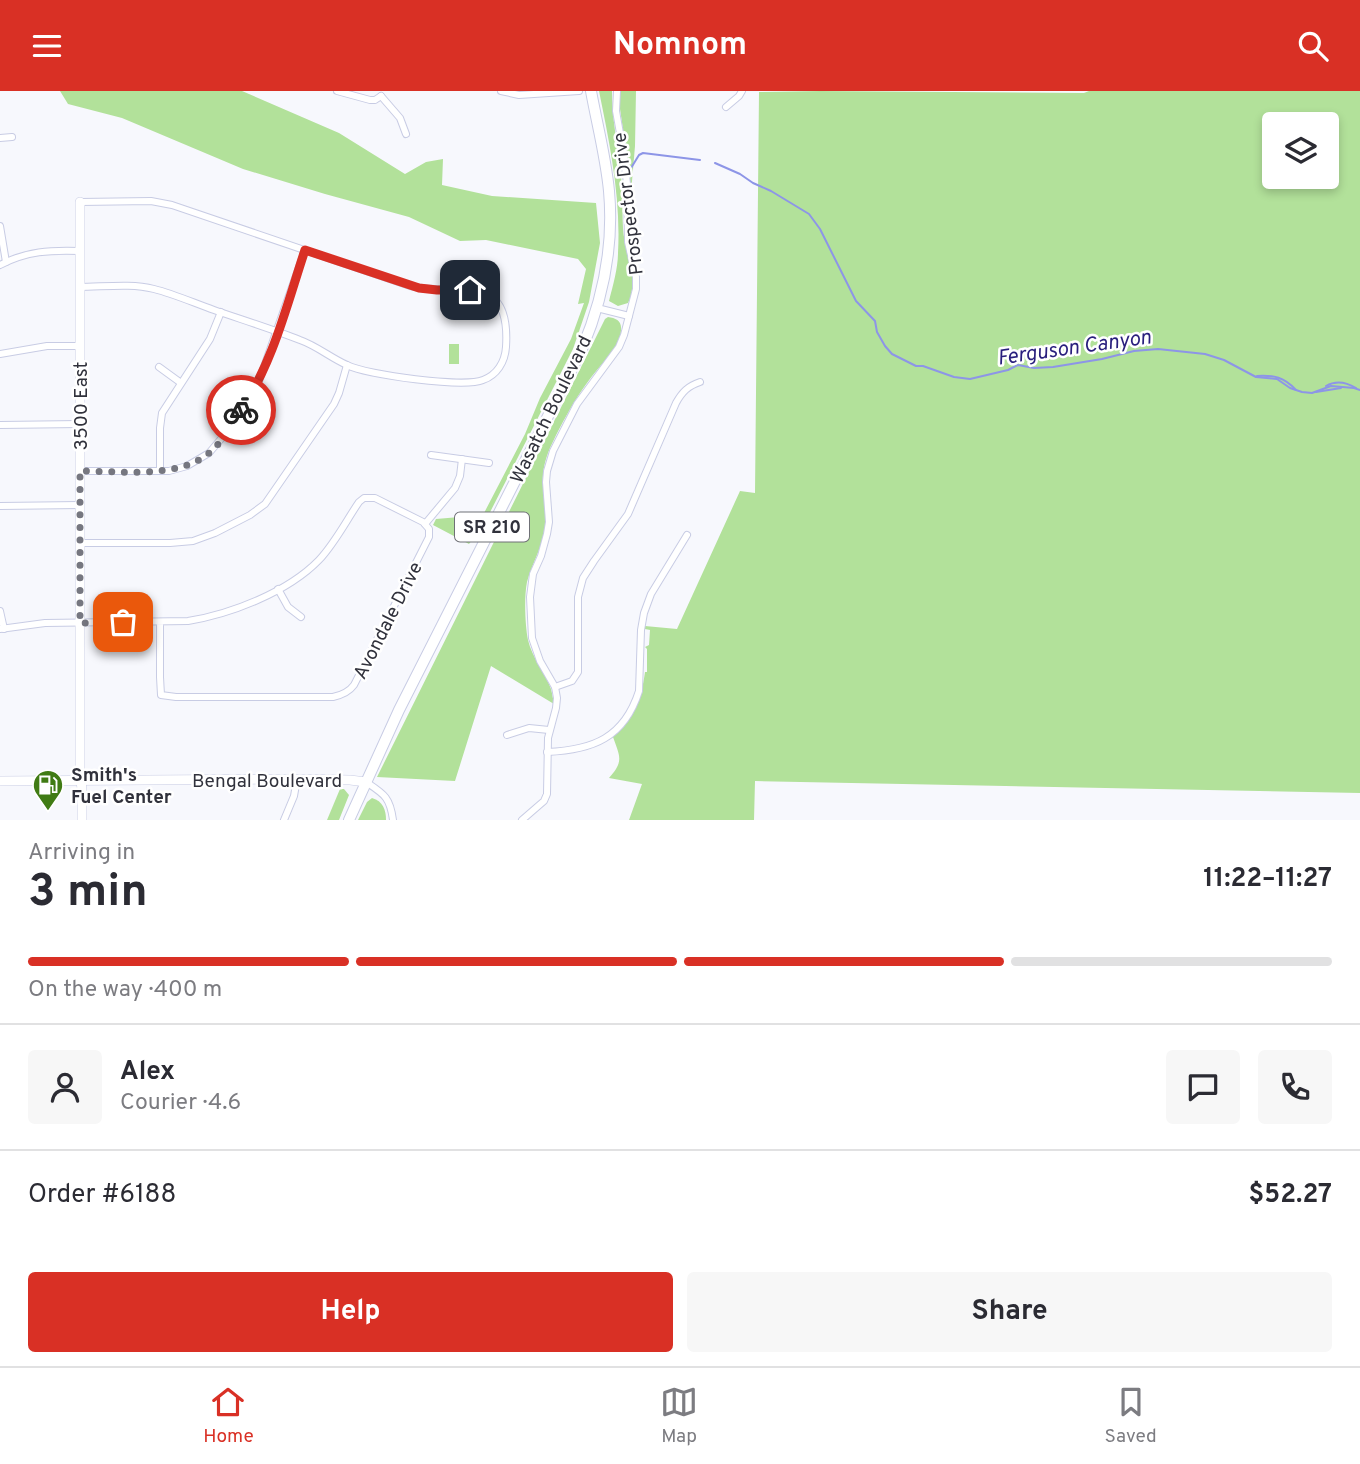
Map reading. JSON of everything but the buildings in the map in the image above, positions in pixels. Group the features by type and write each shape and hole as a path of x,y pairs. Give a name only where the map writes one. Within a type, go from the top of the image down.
{"main road":[{"name":"Wasatch Boulevard","path":"349,820 399,710 573,366 597,308 607,260 610,209 606,167 591,91"}],"street":[{"path":"337,91 370,100 375,100 382,94 400,118 405,134"},
{"path":"501,91 519,95 579,91"},
{"name":"Prospector Drive","path":"555,687 535,650 530,626 531,582 545,545 549,522 547,471 553,451 578,404 619,347 636,289 628,242 626,184 616,111 617,91"},
{"path":"726,107 742,91"},
{"path":"0,138 12,137"},
{"path":"79,287 152,288 277,332 316,347 347,365 375,373 479,382 495,373 503,361 506,346 503,311 491,297 478,291 419,288 162,202 80,202"},
{"name":"3500 East","path":"80,202 82,820"},
{"path":"0,226 3,264 17,256 34,253 80,251"},
{"path":"80,471 160,471 187,466 209,453 253,392 264,369 305,250"},
{"path":"597,308 629,316"},
{"path":"160,471 160,420 165,407 210,339 221,312"},
{"path":"0,354 47,346 79,346"},
{"path":"80,543 193,541 256,512 334,404 347,365"},
{"path":"159,367 181,383"},
{"path":"522,820 544,801 547,794 547,752 549,730 556,708 555,687 572,681 578,671 578,597 583,578 632,507 683,391 700,382"},
{"path":"0,425 80,424"},
{"path":"431,455 489,463"},
{"path":"0,611 2,629 45,623 188,621 223,613 251,603 302,575 321,558 359,502 368,497 427,526 455,488 463,459"},
{"path":"0,506 80,505"},
{"name":"Avondale Drive","path":"160,622 161,695 333,697 345,693 354,685 429,537 427,526"},
{"path":"547,752 585,748 603,741 626,719 639,691 641,629 647,604 687,535"},
{"path":"278,589 288,607 300,617"},
{"path":"507,735 529,729 549,730"},
{"path":"284,820 294,796 297,779"},
{"name":"Bengal Boulevard","path":"0,781 297,779 366,782"},
{"path":"366,782 389,801 393,820"}],"green space":[{"path":"60,91 242,91 339,133 405,174 426,162 443,159 442,185 492,196 596,203 600,243 589,302 573,349 483,526 469,544 433,525 436,519 483,515 571,339 584,303 578,304 586,269 578,259 486,240 460,241 409,217 243,169 122,118 68,104"},
{"path":"599,91 612,91 622,183 623,228 632,276 628,303 618,306 609,301 618,259 618,212 611,151"},
{"path":"620,91 636,91 631,193 619,102"},
{"path":"1360,91 1360,793 755,781 754,820 629,820 642,784 609,778 619,763 613,737 635,708 647,672 645,647 649,645 650,630 645,629 645,626 677,629 740,491 755,493 759,92"},
{"path":"608,317 621,324 619,342 578,396 556,435 546,460 543,479 544,534 526,588 528,640 551,689 554,704 491,666 455,781 377,777 605,319"},
{"path":"449,344 459,344 459,364 449,364"},
{"path":"340,789 344,789 349,795 339,820 327,820"},
{"path":"372,798 383,806 386,820 358,820 367,802"}],"waterway":[{"name":"Ferguson Canyon","path":"631,168 643,153 700,160"},
{"name":"Ferguson Canyon","path":"715,163 740,174 809,214 820,229 856,301 875,321 877,332 885,346 892,354 916,366 970,379 1018,365 1053,367 1158,349 1205,354 1224,360 1256,377 1277,379 1302,392 1312,393 1331,386 1360,390"},
{"name":"Ferguson Canyon","path":"1257,376 1278,378 1296,390"},
{"name":"Ferguson Canyon","path":"1326,386 1341,383 1356,388"},
{"name":"Ferguson Canyon","path":"1316,392 1341,388"}],"way so far":[{"path":"123,622 80,623 80,471 160,471 187,466 198,461 218,444 241,410"}],"place":[{"name":"Smith's Fuel Center","path":"48,812"}],"route":[{"path":"241,410 264,369 305,250 410,286 437,290 470,290"}]}
